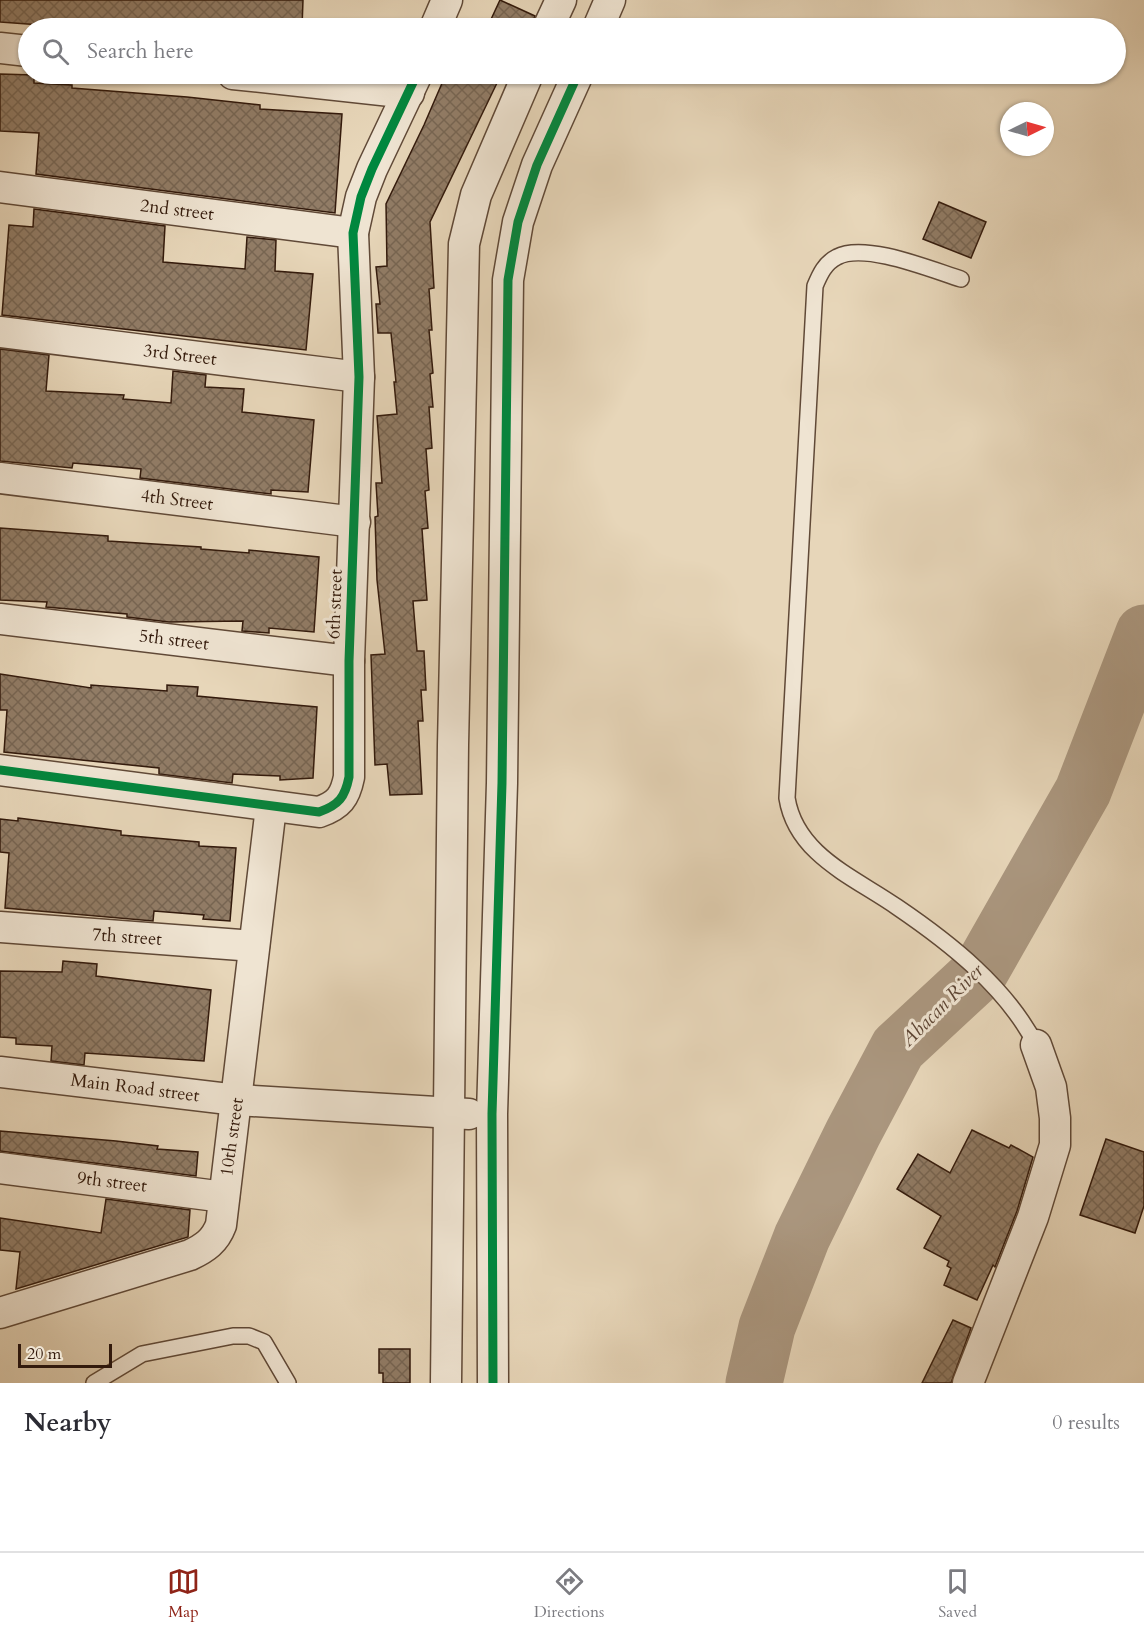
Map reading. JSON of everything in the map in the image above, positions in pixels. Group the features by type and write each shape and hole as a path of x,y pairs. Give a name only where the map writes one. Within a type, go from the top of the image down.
{"street":[{"path":"439,18 447,0"},
{"path":"553,18 561,0"},
{"path":"602,18 610,0"},
{"path":"0,48 18,50"},
{"name":"6th street","path":"0,770 319,812 336,806 346,794 349,777 349,661 359,377 353,232 364,188 413,84"},
{"path":"446,1383 464,244 476,195 524,84"},
{"path":"494,1383 492,1114 502,771 508,280 518,222 537,165 573,84"},
{"name":"2nd street","path":"0,187 353,232"},
{"name":"3rd Street","path":"0,332 359,377"},
{"name":"4th Street","path":"0,478 355,522"},
{"name":"5th street","path":"0,620 349,661"},
{"name":"10th street","path":"0,1313 203,1248 216,1237 221,1225 237,1100 271,807"},
{"name":"7th street","path":"0,927 254,946"},
{"path":"968,1383 1033,1217 1055,1145 1055,1118 1051,1087 1036,1044"},
{"name":"Main Road street","path":"0,1072 237,1100 449,1115 492,1114"},
{"name":"9th street","path":"0,1168 224,1197"}],"lane":[{"path":"961,279 885,256 854,253 838,256 823,268 815,286 787,798 790,814 799,834 812,848 830,865 906,914 980,972 1024,1021 1036,1044"},
{"path":"94,1383 142,1354 233,1336 249,1336 264,1342 288,1383"}],"building":[{"path":"0,0 303,0 302,18 18,18 18,23 0,22"},
{"path":"500,0 535,16 534,18 492,18"},
{"path":"0,74 18,75 18,84 72,85 72,88 260,105 260,109 342,114 335,213 36,174 39,133 0,131"},
{"path":"442,84 497,84 430,222 434,288 429,289 432,330 429,330 433,373 430,374 433,407 429,407 432,448 426,449 429,490 425,491 428,528 422,529 427,600 413,601 417,651 424,651 426,690 421,690 423,721 418,721 422,794 390,795 387,764 375,765 371,655 385,654 377,580 376,483 382,483 377,416 397,414 391,333 378,333 376,304 380,304 376,267 387,266 386,204"},
{"path":"939,202 986,222 971,258 923,239"},
{"path":"34,209 165,226 163,262 245,269 247,237 276,240 275,271 313,274 306,350 2,315 9,225 33,227"},
{"path":"0,349 49,355 46,391 124,395 123,399 171,403 173,371 206,375 205,387 244,389 242,412 314,420 308,492 271,490 271,494 140,478 141,469 73,463 72,468 0,461"},
{"path":"0,528 108,536 108,541 319,557 314,632 269,628 269,633 242,631 243,621 169,622 127,617 127,614 46,607 47,602 0,600"},
{"path":"0,674 91,688 91,685 167,691 167,685 198,687 197,696 317,707 313,778 280,780 280,776 233,774 232,783 159,774 159,768 4,752 7,710 0,710"},
{"path":"18,818 121,831 121,835 199,842 199,846 236,848 230,921 203,919 204,915 154,911 153,921 5,908 9,853 0,852 0,819 18,821"},
{"path":"63,961 97,964 96,976 211,990 204,1061 85,1053 84,1065 51,1061 52,1046 16,1044 16,1038 0,1037 0,971 62,972"},
{"path":"972,1130 1009,1148 1011,1145 1033,1157 1017,1211 995,1267 993,1265 977,1300 944,1285 951,1268 947,1266 949,1261 924,1248 941,1216 897,1189 918,1154 950,1173"},
{"path":"0,1131 116,1141 158,1146 157,1149 198,1152 196,1176 0,1151"},
{"path":"1106,1139 1144,1152 1144,1206 1135,1233 1080,1215"},
{"path":"106,1199 190,1210 188,1237 16,1289 20,1252 0,1250 0,1218 101,1233"},
{"path":"953,1320 971,1328 951,1383 922,1383"},
{"path":"379,1349 410,1349 410,1383 383,1383 383,1373 379,1373"}],"waterway":[{"name":"Abacan River","path":"754,1383 767,1327 802,1237 853,1133 898,1048 980,972 1083,791 1144,633"}],"cycle path":[{"path":"0,770 319,812 332,806 343,795 349,777 349,661 359,377 353,233 361,197 372,169 412,84"},
{"path":"493,1383 492,1114 502,783 508,280 518,222 537,165 573,84"}]}
